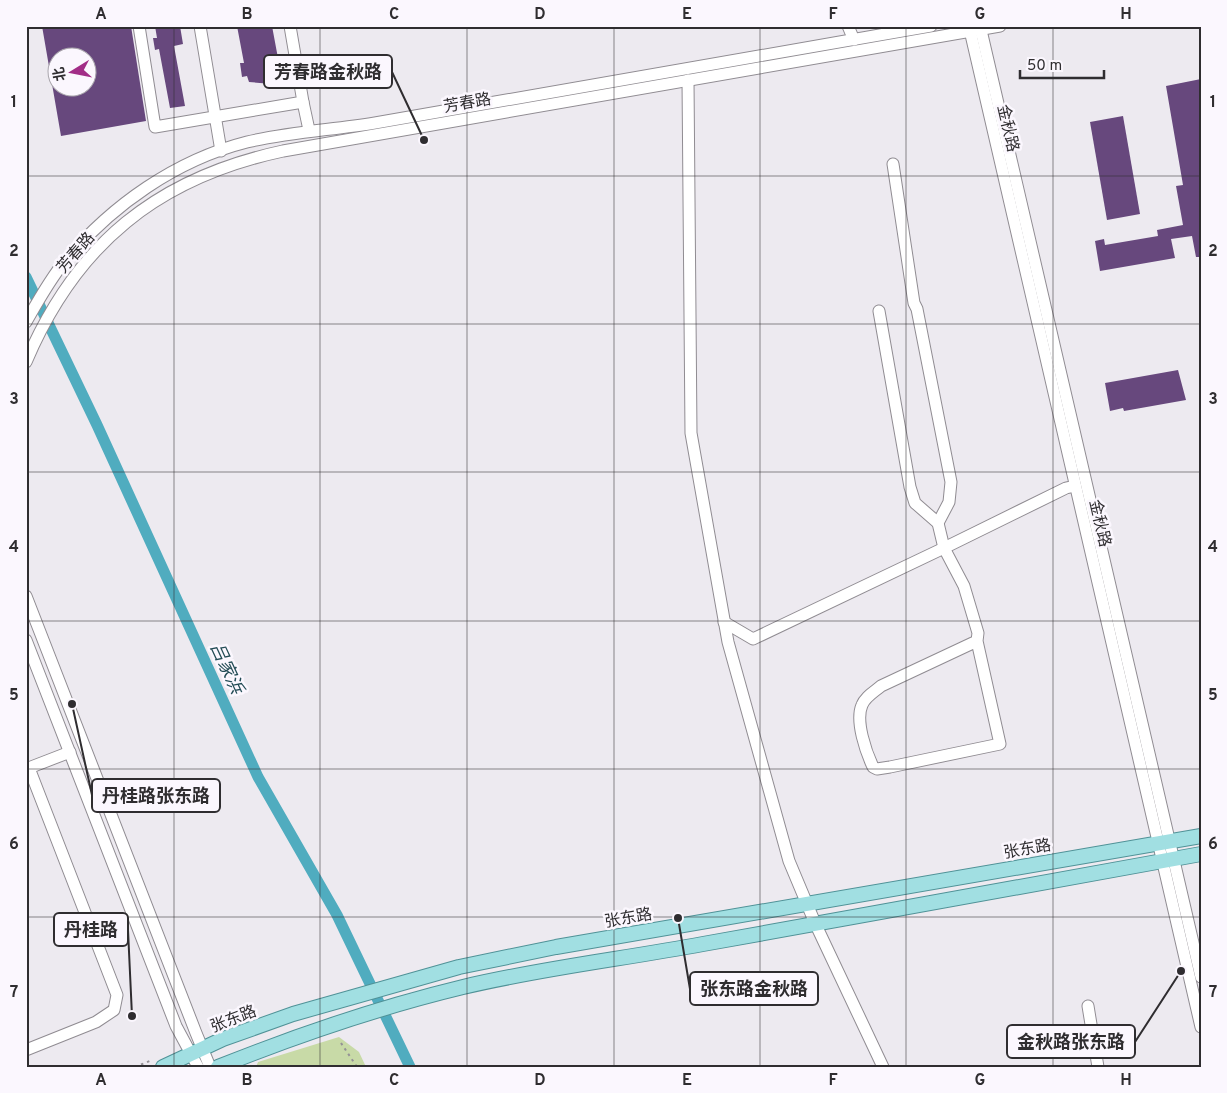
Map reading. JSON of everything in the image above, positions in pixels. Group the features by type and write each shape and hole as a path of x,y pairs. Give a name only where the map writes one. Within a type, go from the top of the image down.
{"main road":[{"name":"张东路","path":"163,1067 267,1023 413,978 514,955 1201,836"},
{"path":"218,1067 339,1022 422,998 518,976 1201,854"}],"street":[{"path":"139,26 155,127 303,102"},
{"path":"200,26 221,151"},
{"path":"290,26 309,130"},
{"path":"848,26 854,40"},
{"name":"芳春路","path":"26,362 40,330 57,300 77,272 103,242 130,219 160,198 209,173 250,158 975,28 1000,26"},
{"name":"芳春路","path":"26,322 44,291 69,257 92,231 120,207 151,184 184,167 245,143 309,130 375,123 927,27"},
{"name":"金秋路","path":"975,28 1075,486 1164,842"},
{"name":"金秋路","path":"975,28 1164,842 1201,1026"},
{"path":"688,80 691,433 724,622 789,861 814,923 883,1067"},
{"path":"893,164 914,303 917,309 951,482 949,502 938,523"},
{"path":"879,311 910,487 915,503 938,523 944,548 964,586 978,633 977,641 1000,744 890,767 877,769 873,767 865,744 860,717 862,706 868,696 882,686 977,641"},
{"path":"724,622 753,639 1066,488 1075,486"},
{"path":"26,596 196,1052 198,1067"},
{"path":"26,640 176,1026 210,1067"},
{"path":"26,1050 96,1022 114,1010 117,995 28,768 70,752"},
{"name":"金秋路","path":"1168,860 1201,977"},
{"path":"1088,1006 1098,1067"}],"path":[{"path":"341,1042 356,1067"}],"green space":[{"path":"339,1037 359,1052 366,1067 256,1067 258,1062"}],"building":[{"path":"42,26 131,26 146,121 61,136 54,98 98,98 98,48 48,48 48,61"},
{"path":"155,26 180,26 183,44 174,46 185,106 170,108 159,49 155,50 153,38 157,38"},
{"path":"237,26 272,26 283,85 249,82 247,76 242,77 240,63 244,63"},
{"path":"1201,79 1201,257 1196,257 1192,236 1171,239 1175,258 1100,271 1095,241 1104,239 1105,245 1158,236 1157,230 1183,225 1176,186 1183,185 1166,86"},
{"path":"1123,116 1140,214 1107,220 1090,122"},
{"path":"1178,370 1186,400 1124,411 1123,408 1110,411 1105,383"}],"waterway":[{"name":"吕家浜","path":"26,277 97,425 258,777 337,915 410,1067"}],"place":[{"name":"芳春路金秋路","path":"424,140"},
{"name":"丹桂路张东路","path":"72,704"},
{"name":"张东路金秋路","path":"678,918"},
{"name":"金秋路张东路","path":"1181,971"},
{"name":"丹桂路","path":"132,1016"}]}
